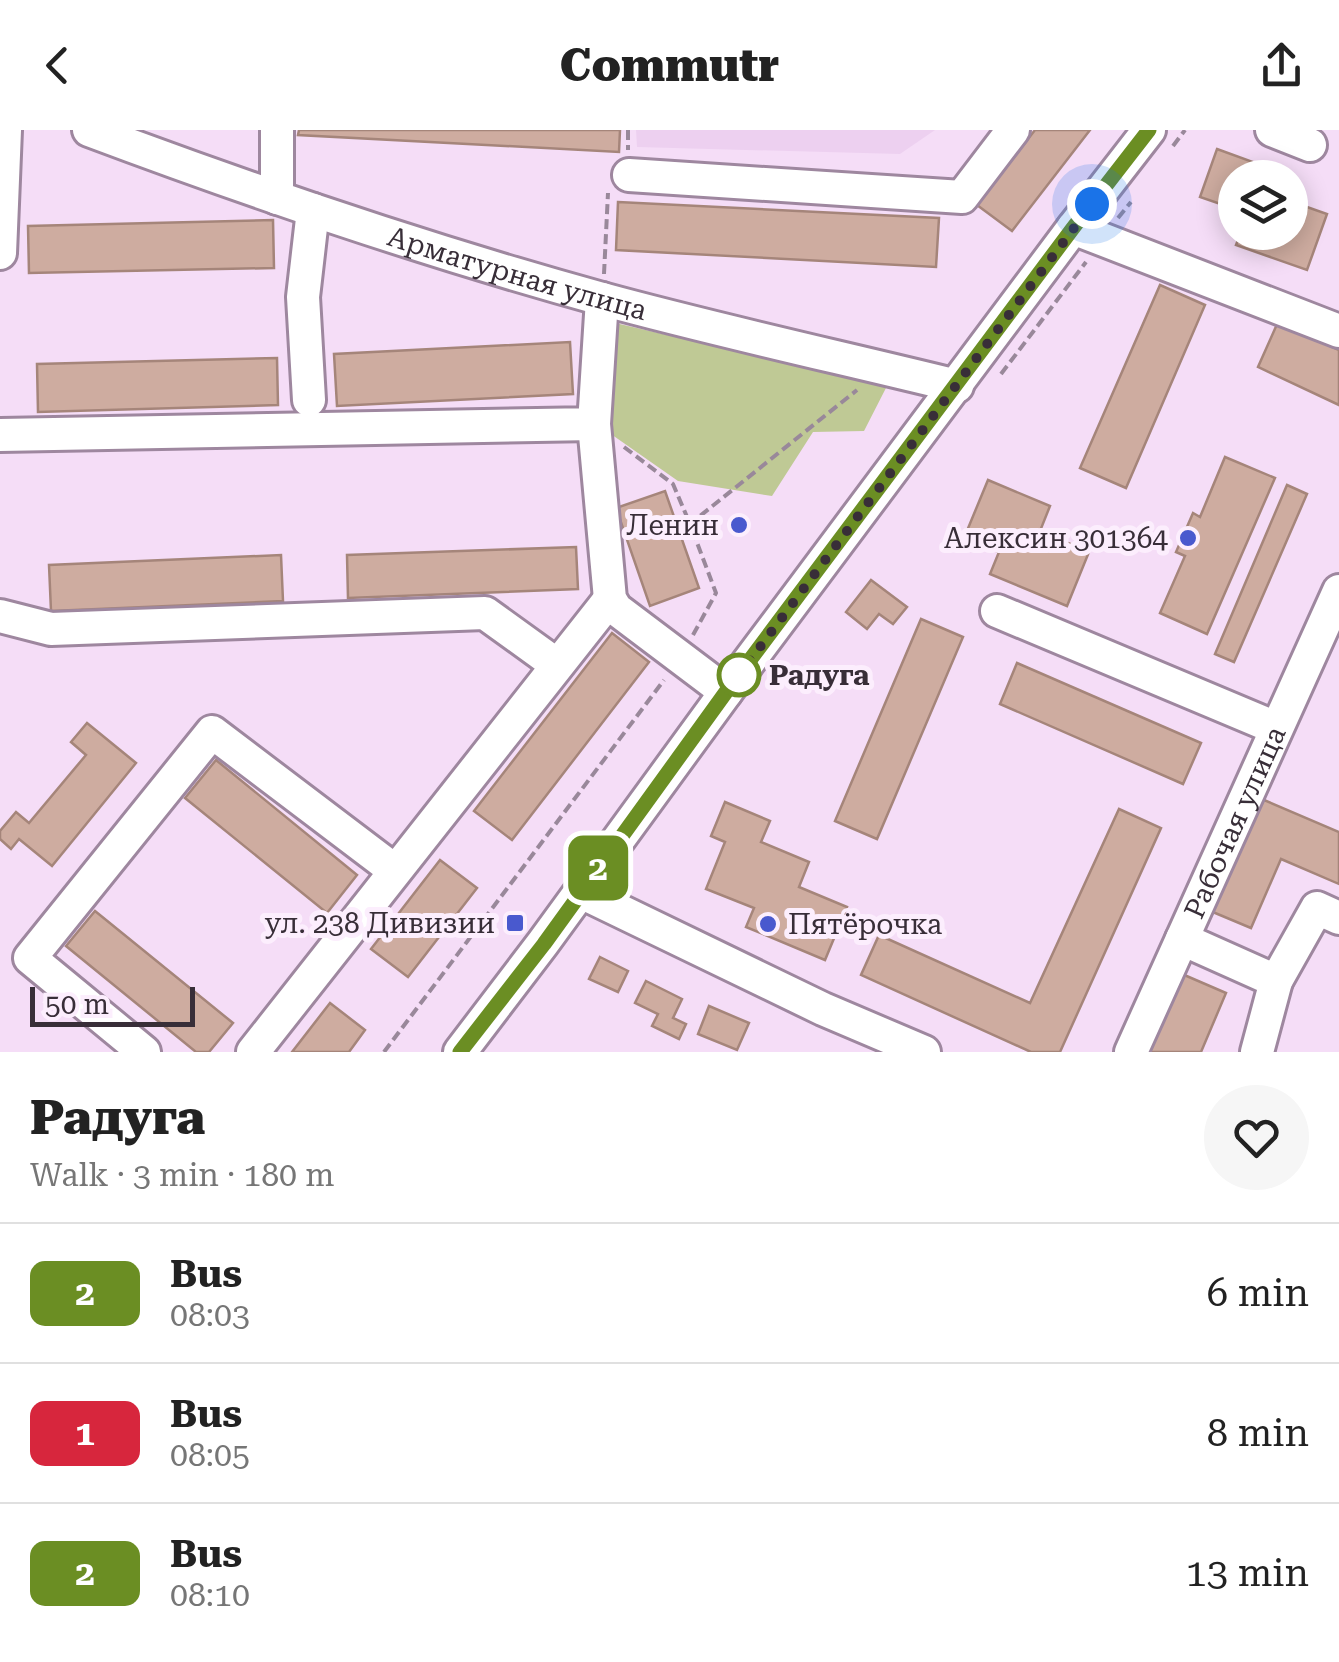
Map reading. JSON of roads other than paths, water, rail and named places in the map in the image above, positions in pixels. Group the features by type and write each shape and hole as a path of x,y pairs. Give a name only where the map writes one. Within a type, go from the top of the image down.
{"street":[{"path":"0,253 5,130"},
{"name":"Арматурная улица","path":"88,130 313,210 602,299 957,386"},
{"path":"277,130 278,198"},
{"path":"629,175 962,196 1012,130"},
{"path":"460,1052 1148,130"},
{"path":"1272,130 1310,146"},
{"path":"309,400 303,297 313,210"},
{"path":"1073,228 1339,331"},
{"path":"602,299 594,424 610,598 616,609 726,692"},
{"path":"0,435 594,424"},
{"name":"Рабочая улица","path":"1131,1052 1339,592"},
{"path":"253,1052 610,598"},
{"path":"997,611 1276,728"},
{"path":"0,616 51,629 485,613 558,665"},
{"path":"144,1052 30,958 212,732 394,870"},
{"path":"581,892 823,1009 924,1052"},
{"path":"1257,1052 1276,980 1317,908 1339,918"},
{"path":"1182,939 1276,980"}],"place":[{"name":"Ленин","path":"739,525"},
{"name":"Алексин 301364","path":"1188,538"},
{"name":"Радуга","path":"739,675"},
{"name":"ул. 238 Дивизии","path":"515,923"},
{"name":"Пятёрочка","path":"768,924"}]}
